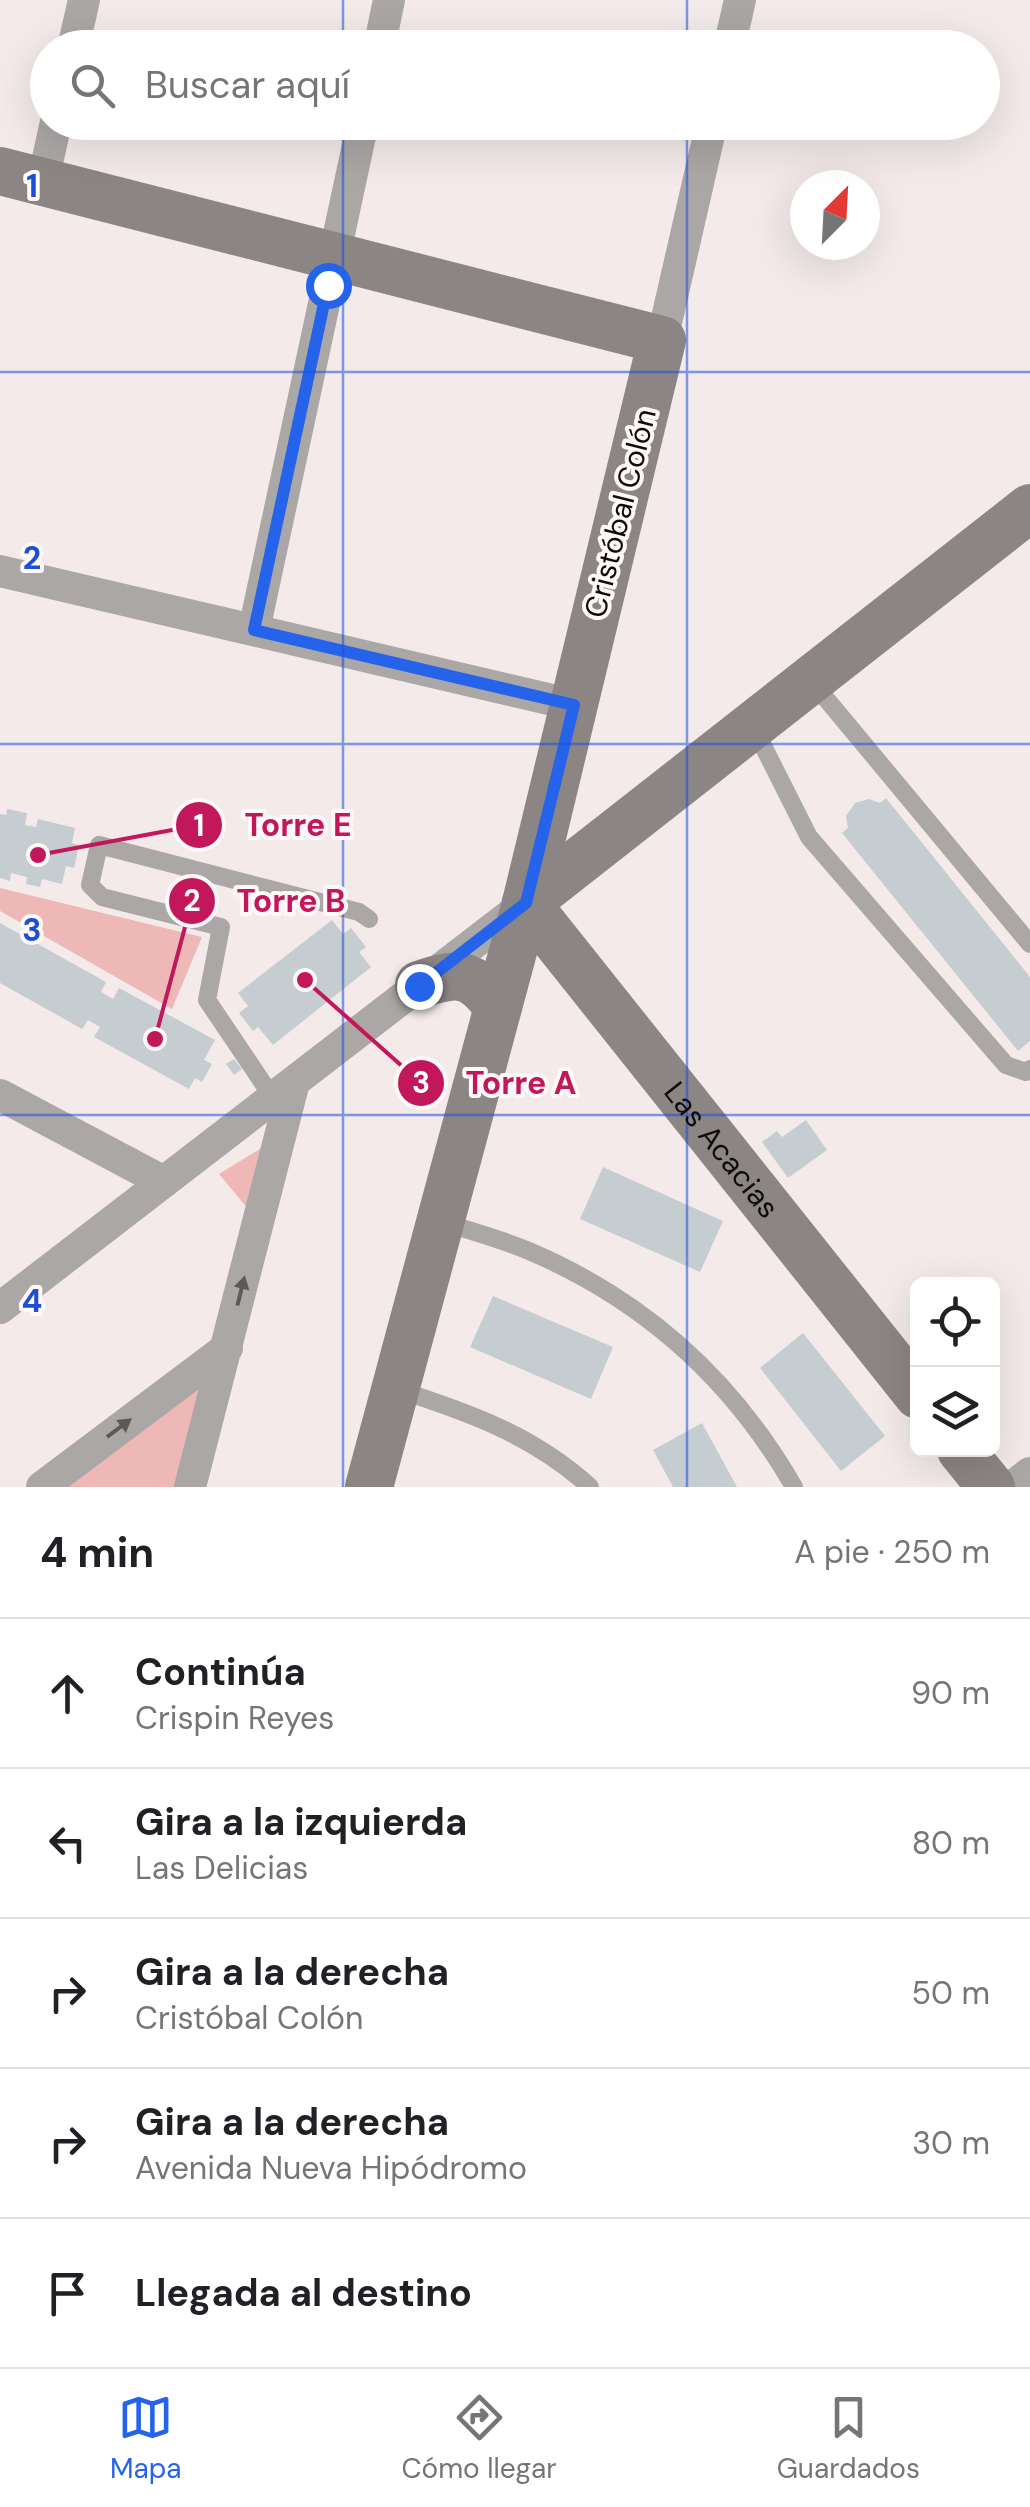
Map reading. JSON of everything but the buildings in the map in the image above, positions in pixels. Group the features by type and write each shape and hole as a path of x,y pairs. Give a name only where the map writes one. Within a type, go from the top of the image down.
{"street":[{"path":"77,30 84,0"},
{"path":"383,30 389,0"},
{"path":"733,30 740,0"},
{"path":"44,140 21,176 662,340"},
{"path":"254,630 359,140"},
{"name":"Cristóbal Colón","path":"369,1487 526,903 708,140"},
{"path":"0,1308 1030,508"},
{"path":"0,570 574,705"},
{"name":"Las Acacias","path":"526,903 910,1385"},
{"path":"419,986 448,974 459,975 484,987 498,1007"},
{"path":"190,1487 226,1348 284,1090"},
{"path":"4,1104 164,1182"},
{"path":"42,1487 226,1348"},
{"path":"967,1457 991,1487"},
{"path":"1012,1487 1030,1473"}],"lane":[{"path":"810,680 1030,944"},
{"path":"753,725 809,836 1006,1065 1026,1072 1030,1069"},
{"path":"284,1090 207,1000 221,927 102,897 90,886 99,845 360,912 369,919"},
{"path":"440,1222 524,1249 601,1286 637,1310 671,1336 729,1392 794,1487"},
{"path":"396,1388 510,1430 542,1449 590,1487"}],"shaded area":[{"path":"0,888 202,937 172,1009 0,911"},
{"path":"271,1142 249,1210 219,1174"},
{"path":"202,1381 177,1487 61,1487"}],"place":[{"name":"Torre E","path":"38,855"},
{"name":"Torre A","path":"305,980"},
{"name":"Torre B","path":"155,1039"}],"route":[{"path":"328,285 254,630 574,705 526,903 419,986"}]}
